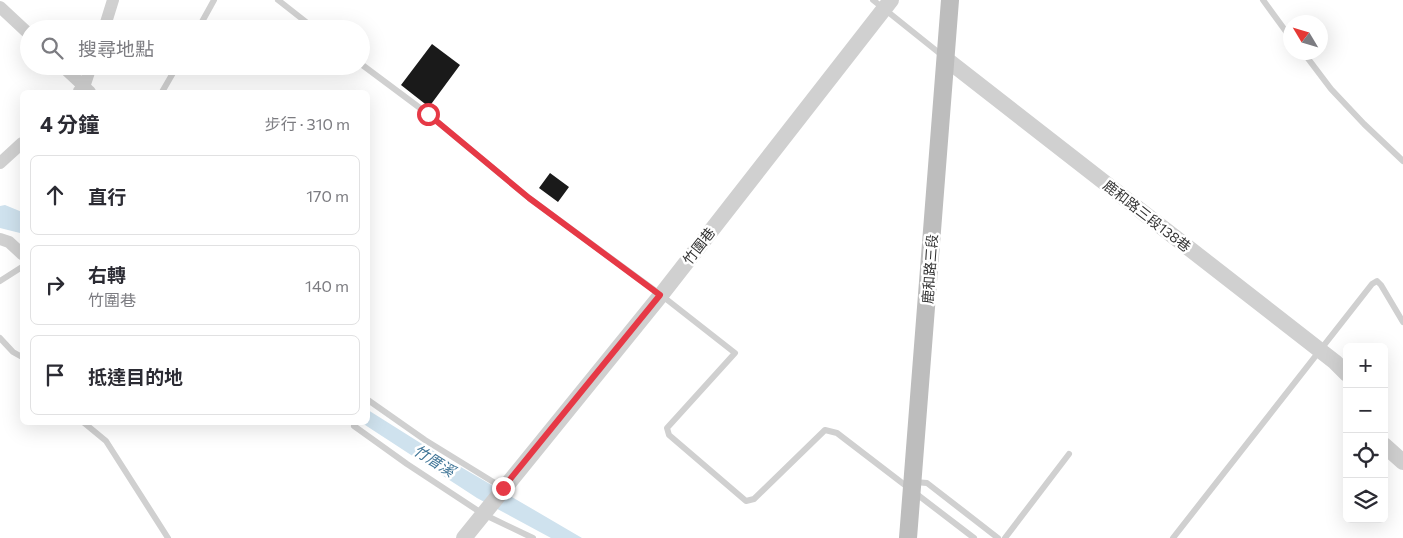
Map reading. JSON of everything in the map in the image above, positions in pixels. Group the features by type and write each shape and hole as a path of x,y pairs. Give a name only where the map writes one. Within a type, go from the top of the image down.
{"main road":[{"name":"鹿和路三段","path":"908,538 950,0"}],"street":[{"path":"107,20 113,0"},
{"name":"竹圍巷","path":"464,538 660,295 883,3"},
{"path":"0,7 20,26"},
{"name":"鹿和路三段138巷","path":"946,59 1320,350 1343,370"},
{"path":"70,75 83,90"},
{"path":"84,90 88,75"},
{"path":"0,163 20,145"},
{"path":"0,239 8,242 20,252"},
{"path":"1388,449 1403,462"}],"lane":[{"path":"203,20 214,0"},
{"path":"278,0 304,20"},
{"path":"1263,0 1283,27"},
{"path":"883,3 946,59"},
{"path":"1309,60 1331,89 1403,161"},
{"path":"370,71 428,114 529,198 736,352 667,428 669,435 746,502 754,499 825,430 836,432 913,487 974,538"},
{"path":"163,90 172,75"},
{"path":"0,281 20,268"},
{"path":"1173,538 1372,284 1377,281 1381,285 1403,322"},
{"path":"0,338 13,352 20,356"},
{"path":"370,401 426,440 503,488"},
{"path":"87,425 106,441 168,538"},
{"path":"354,426 407,464 483,514 533,538"},
{"path":"1005,538 1068,454"},
{"path":"913,487 927,483 998,538"}],"water":[{"path":"5,205 20,211 20,233 0,228 0,206"},
{"name":"竹厝溪","path":"370,411 430,449 582,538 551,538 477,498 365,425 370,425"}],"building":[{"path":"432,44 460,65 429,107 401,85"},
{"path":"550,173 569,187 558,202 539,188"}],"route":[{"path":"428,114 529,198 660,295 503,488"}]}
